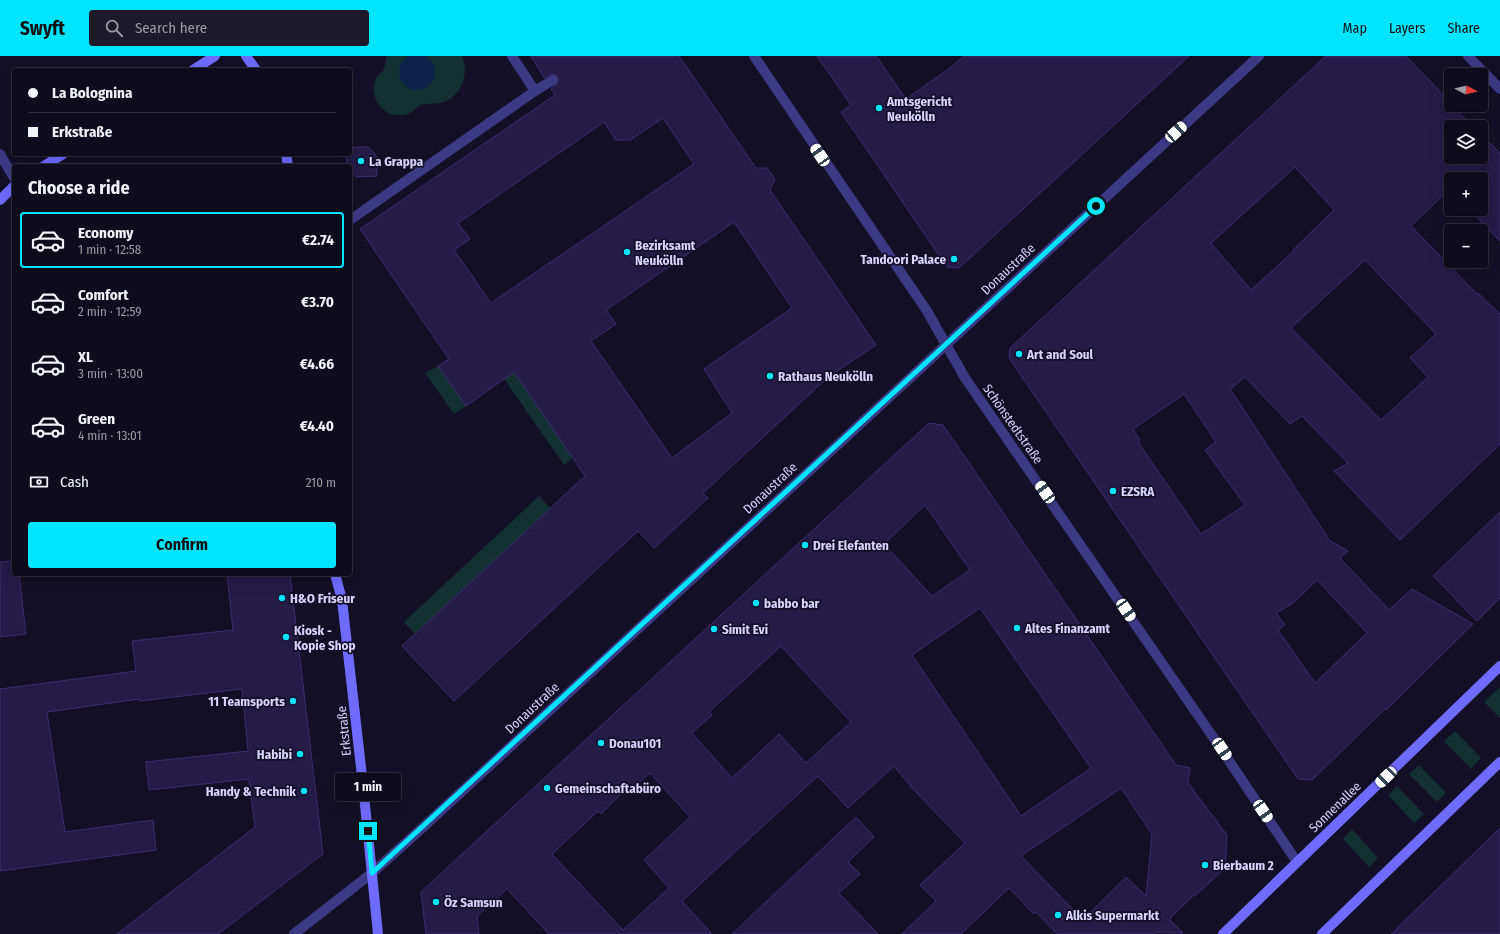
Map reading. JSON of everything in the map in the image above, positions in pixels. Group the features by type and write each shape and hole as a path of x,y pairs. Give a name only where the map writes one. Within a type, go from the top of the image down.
{"main road":[{"path":"196,68 215,56"},
{"path":"246,56 255,68"},
{"path":"47,164 60,156"},
{"path":"0,189 12,186"},
{"path":"0,200 12,187"},
{"name":"Erkstraße","path":"336,576 342,600 378,934"},
{"name":"Sonnenallee","path":"1223,934 1500,666"},
{"path":"1322,934 1500,762"}],"street":[{"path":"512,56 535,91"},
{"name":"Schönstedtstraße","path":"754,56 927,311 965,378 1213,737 1296,862"},
{"name":"Donaustraße","path":"294,934 372,873 1258,56"},
{"path":"1468,56 1500,89"},
{"path":"352,219 553,80"},
{"path":"0,154 12,175"}],"green space":[{"path":"387,56 462,56 465,71 464,78 459,91 448,100 441,103 420,105 408,114 394,115 387,112 379,105 374,92 377,76 383,71"},
{"path":"438,366 466,406 454,414 425,373"},
{"path":"515,372 573,458 564,465 504,379"},
{"path":"539,496 551,509 415,634 404,622"},
{"path":"1499,688 1500,689 1500,718 1484,702"},
{"path":"1455,731 1481,758 1471,769 1444,741"},
{"path":"1419,765 1446,793 1437,802 1409,774"},
{"path":"1397,786 1424,814 1414,823 1388,795"},
{"path":"1352,829 1378,858 1369,867 1343,839"}],"water":[{"path":"421,54 430,59 434,65 434,79 430,85 421,90 413,90 404,85 400,79 399,68 404,59 410,55"}],"building":[{"name":"Rathaus Neukölln","path":"531,56 679,56 756,168 767,168 775,179 770,190 876,345 827,378 703,493 708,498 654,548 638,531 454,701 402,646 585,476 514,372 466,406 438,366 449,359 360,229 555,95 551,89 558,83 558,76 552,74 544,78","holes":["663,118 694,164 491,303 454,250 470,239 458,223 604,122 616,140 630,140","734,222 792,308 704,369 732,413 672,458 591,341 616,324 606,310"]},
{"path":"817,56 876,56 906,99 950,68 964,56 1189,56 959,268 947,267 841,112 851,105"},
{"path":"1326,56 1406,56 1444,96 1444,112 1458,112 1467,120 1444,120 1444,164 1488,164 1488,141 1500,153 1500,241 1488,229 1488,224 1484,224 1476,216 1488,216 1488,172 1444,172 1444,195 1411,226 1444,260 1444,268 1452,268 1477,294 1478,293 1500,314 1500,444 1400,540 1334,471 1348,463 1302,416 1290,424 1245,377 1230,389 1330,541 1348,551 1340,558 1389,610 1412,589 1473,624 1386,710 1385,709 1312,780 1298,779 1009,358 1010,348","holes":["1295,167 1334,210 1293,250 1294,251 1251,290 1211,243","1365,260 1436,334 1410,358 1428,377 1381,420 1291,328","1184,394 1216,442 1205,450 1245,505 1201,534 1138,442 1140,440 1133,429","1317,580 1367,633 1315,683 1278,630 1285,625 1276,613 1292,604"]},
{"name":"La Grappa","path":"354,147 368,147 376,155 377,176 356,177 352,174 352,164 347,164 346,156 352,156"},
{"path":"929,423 943,425 1176,765 1190,768 1188,783 1227,835 1225,868 1171,917 1170,920 1183,933 1156,932 1153,934 1057,934 1036,912 1034,914 1009,888 961,934 902,934 936,901 920,885 965,843 914,790 894,766 848,808 818,776 750,838 682,901 712,934 549,934 507,889 477,916 479,934 426,934 421,892","holes":["925,505 970,570 932,596 884,544","980,608 1091,768 1021,816 912,655","781,646 851,722 806,763 779,734 732,778 692,733 712,715 709,712","650,773 690,817 644,860 669,888 623,930 552,854 598,811 601,814 627,788 629,791","1121,788 1152,834 1146,896 1126,877 1083,920 1021,856"]},
{"path":"1500,512 1500,598 1477,621 1433,576"},
{"path":"12,561 12,576 19,576 26,634 0,637 0,562"},
{"path":"227,576 290,576 323,854 218,934 117,934 255,827 249,779 149,790 146,762 248,751 242,689 139,701 139,699 47,712 65,832 153,820 156,850 0,871 0,689 136,671 132,641 233,630"},
{"path":"856,817 874,837 848,862 860,874 839,893 878,934 732,934"},
{"path":"1500,828 1500,934 1391,934 1426,900"}],"place":[{"name":"Amtsgericht Neukölln","path":"879,108"},
{"name":"La Grappa","path":"361,161"},
{"name":"Bezirksamt Neukölln","path":"627,252"},
{"name":"Tandoori Palace","path":"954,259"},
{"name":"Art and Soul","path":"1019,354"},
{"name":"Rathaus Neukölln","path":"770,376"},
{"name":"EZSRA","path":"1113,491"},
{"name":"Drei Elefanten","path":"805,545"},
{"name":"H&O Friseur","path":"282,598"},
{"name":"babbo bar","path":"756,603"},
{"name":"Altes Finanzamt","path":"1017,628"},
{"name":"Simit Evi","path":"714,629"},
{"name":"Kiosk - Kopie Shop","path":"286,637"},
{"name":"11 Teamsports","path":"293,701"},
{"name":"Donau101","path":"601,743"},
{"name":"Habibi","path":"300,754"},
{"name":"Gemeinschaftabüro","path":"547,788"},
{"name":"Handy & Technik","path":"304,791"},
{"name":"Bierbaum 2","path":"1205,865"},
{"name":"Öz Samsun","path":"436,902"},
{"name":"Alkis Supermarkt","path":"1058,915"}],"route":[{"path":"368,831 372,873 1096,206"}]}
